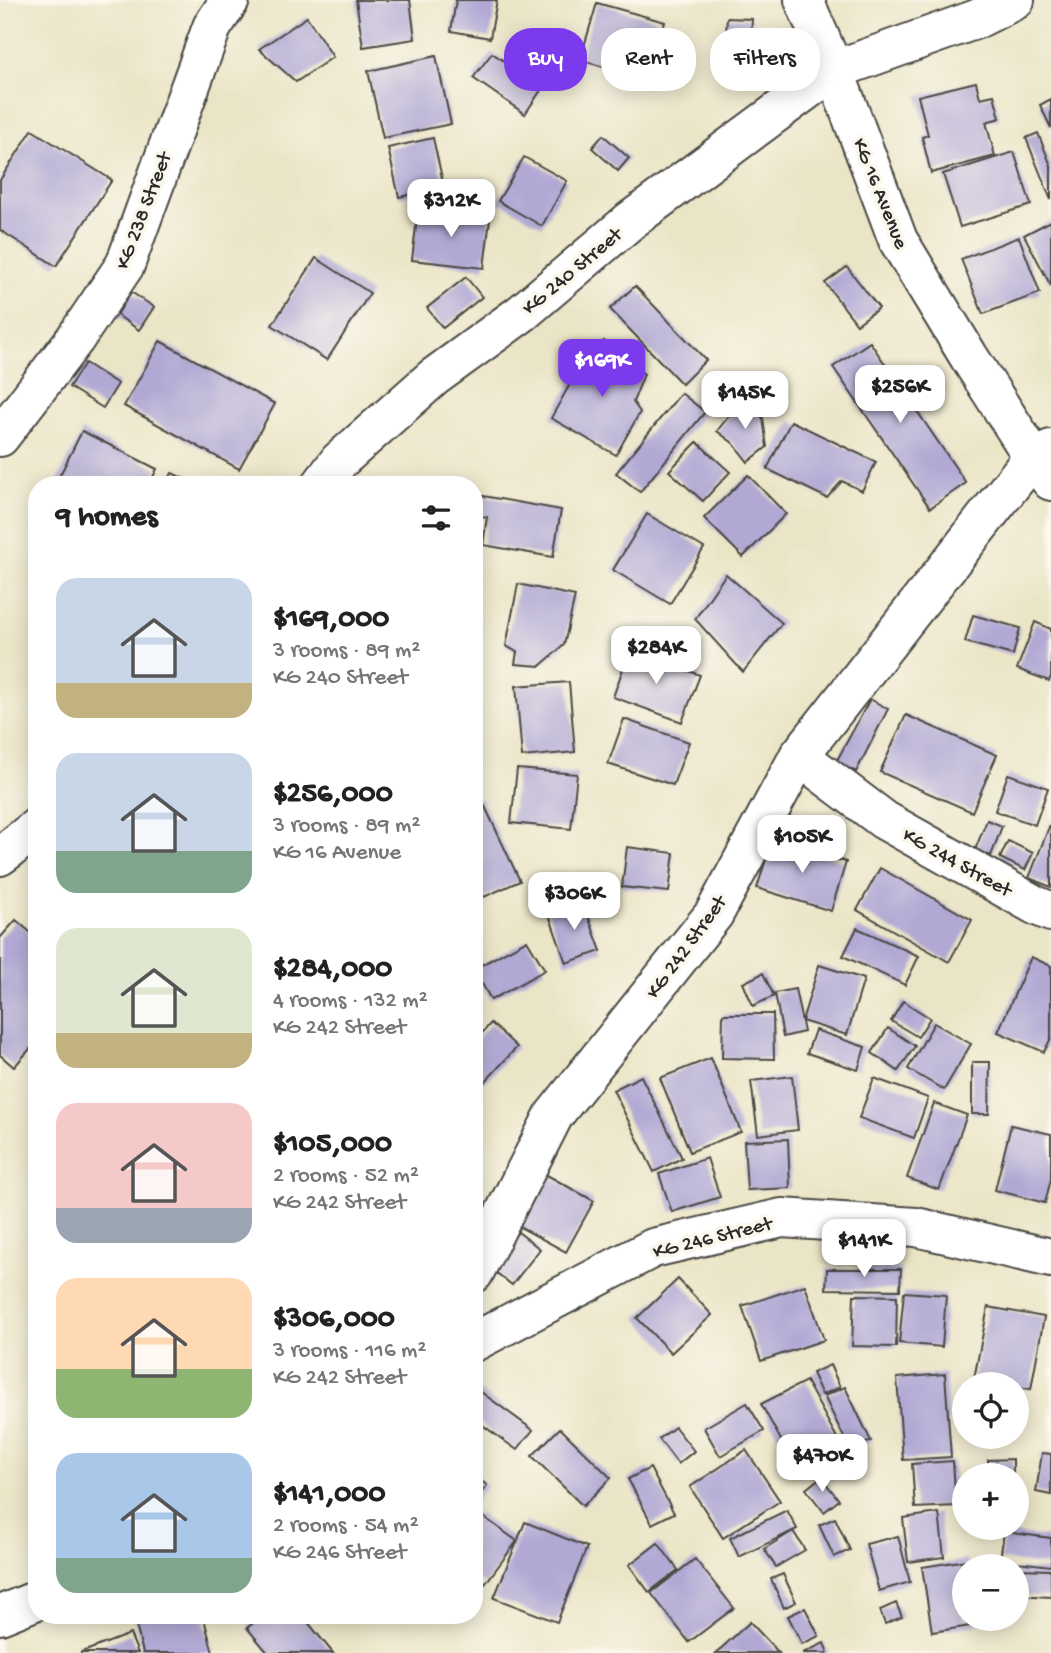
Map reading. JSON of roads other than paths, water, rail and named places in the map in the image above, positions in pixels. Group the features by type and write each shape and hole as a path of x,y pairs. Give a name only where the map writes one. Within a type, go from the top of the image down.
{"street":[{"name":"KG 238 Street","path":"0,437 75,339 125,265 212,27 230,0"},
{"name":"KG 16 Avenue","path":"804,0 834,70 898,240 969,356 1045,462"},
{"name":"KG 240 Street","path":"328,476 339,461 434,377 522,313 630,220 834,70 978,19 1015,0"},
{"name":"KG 242 Street","path":"483,1255 554,1115 714,914 799,756 1045,462"},
{"name":"KG 244 Street","path":"799,756 884,820 1051,912"},
{"path":"0,856 28,834"},
{"name":"KG 246 Street","path":"483,1337 653,1248 782,1218 916,1227 1051,1258"},
{"path":"0,1615 28,1604"}]}
